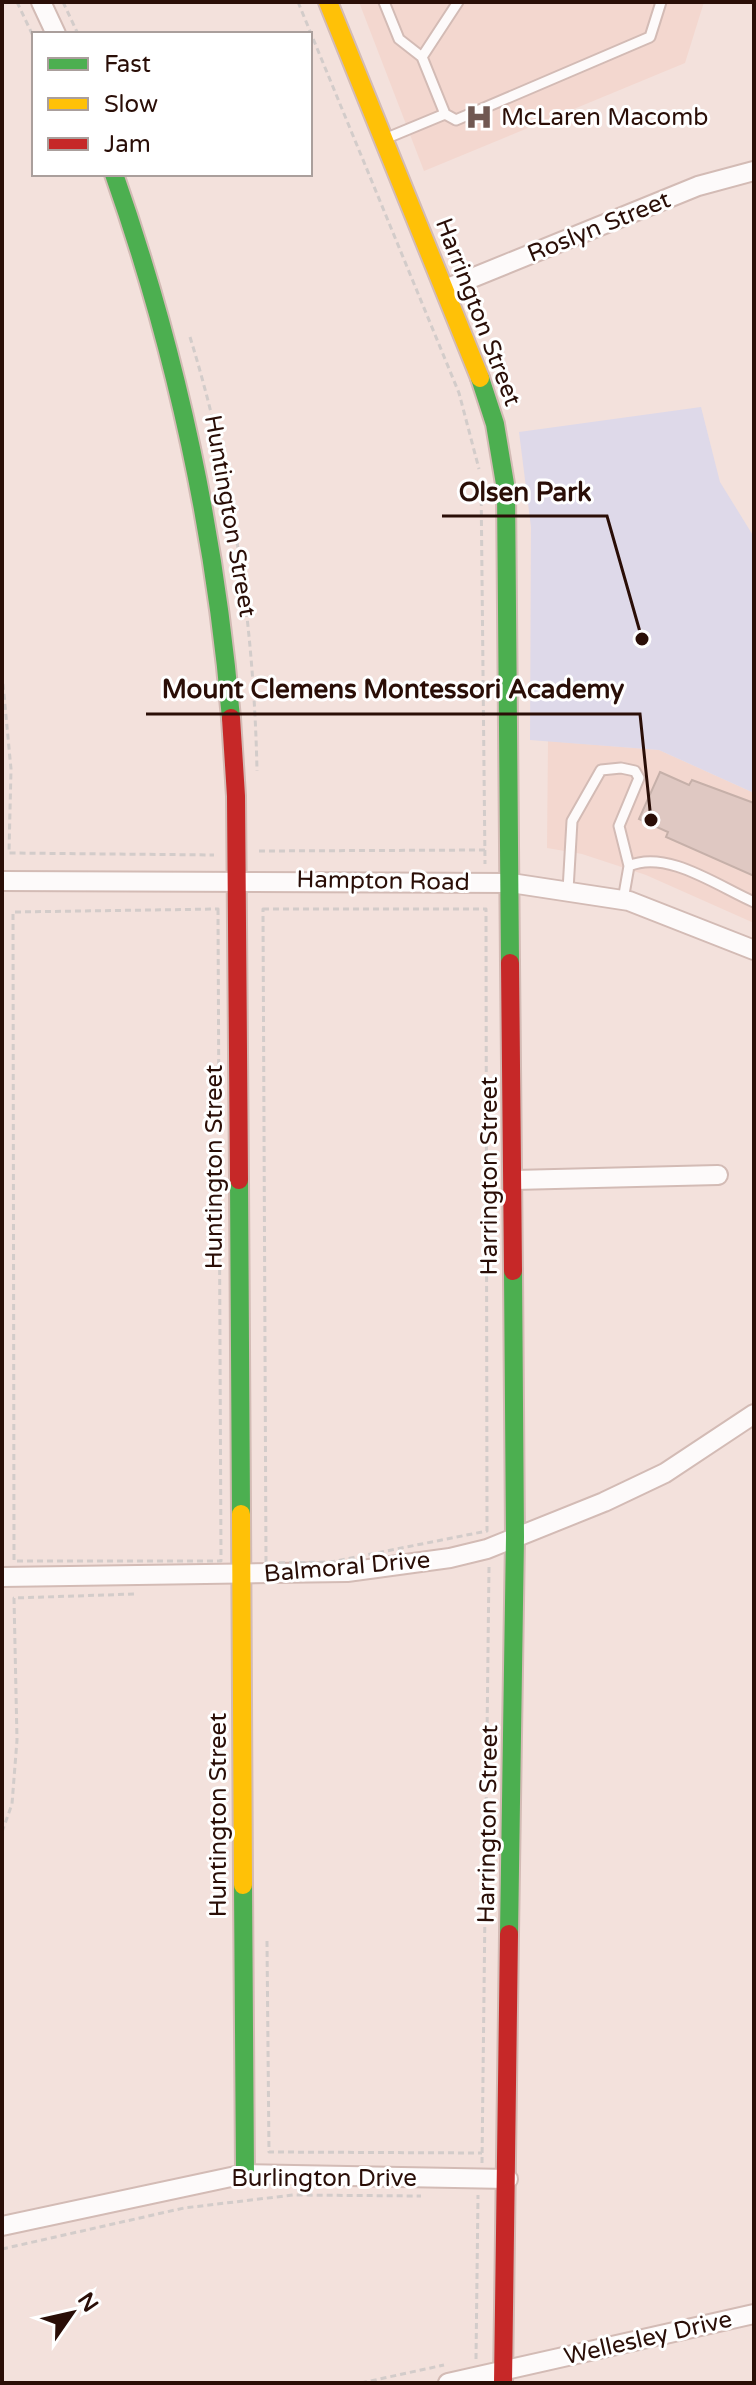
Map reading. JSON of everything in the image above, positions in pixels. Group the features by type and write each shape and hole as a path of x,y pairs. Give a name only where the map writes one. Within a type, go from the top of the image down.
{"street":[{"path":"41,2 55,32"},
{"name":"Harrington Street","path":"328,2 475,362 495,424 506,490 515,1537 503,2377"},
{"name":"Roslyn Street","path":"445,289 698,186 754,171"},
{"name":"Huntington Street","path":"115,176 178,374 212,531 232,716 237,880 245,2174"},
{"name":"Hampton Road","path":"2,881 511,883 623,900 696,924 754,950"},
{"path":"514,1180 718,1175"},
{"name":"Balmoral Drive","path":"2,1577 241,1575 403,1566 487,1549 592,1508 665,1473 754,1414"},
{"name":"Burlington Drive","path":"2,2226 245,2174 508,2179"},
{"name":"Wellesley Drive","path":"448,2383 476,2377 503,2377 754,2314"}],"lane":[{"path":"384,2 399,39 422,57 445,114 456,120 650,37 661,2"},
{"path":"422,57 458,2"},
{"path":"384,139 445,114"},
{"path":"568,890 572,821 601,770 635,771 639,778 619,826 629,866 623,900"},
{"path":"629,866 644,859 681,868 754,902"}],"path":[{"path":"17,2 32,34"},
{"path":"63,2 77,32"},
{"path":"298,2 310,32"},
{"path":"312,36 459,393 481,477 485,868"},
{"path":"186,326 218,443 241,581 251,645 258,779"},
{"path":"2,674 11,769 9,853 221,855"},
{"path":"259,838 259,853 485,850"},
{"path":"218,909 221,1561 14,1561 13,912 218,909"},
{"path":"263,909 486,909 487,1531 331,1562 266,1563 263,909"},
{"path":"267,1935 269,2152 482,2153 489,1564 476,1567"},
{"path":"2,1832 12,1804 17,1740 14,1598 150,1594"},
{"path":"476,2377 478,2192"},
{"path":"2,2249 184,2208 293,2195 430,2196"},
{"path":"462,2361 476,2357"},
{"path":"361,2383 447,2364"}],"shaded area":[{"name":"McLaren Macomb","path":"359,2 704,2 685,63 424,171"},
{"path":"701,407 720,482 754,537 754,793 659,750 530,740 531,527 519,432"},
{"path":"548,741 659,750 754,793 754,923 646,875 582,854 547,848"}],"building":[{"path":"660,772 689,785 692,780 754,803 754,876 666,837 668,832 639,819"}],"traffic: fast":[{"path":"115,176 156,307 190,442 215,579 231,718"},
{"path":"480,378 495,424 506,490 510,963"},
{"path":"239,1180 241,1514"},
{"path":"509,1934 515,1537 513,1271"},
{"path":"243,1885 245,2174"}],"traffic: slow":[{"path":"328,2 480,378"},
{"path":"241,1514 243,1885"}],"traffic: jam":[{"path":"231,718 236,796 239,1180"},
{"path":"510,963 513,1271"},
{"path":"503,2383 509,1934"}],"place":[{"name":"McLaren Macomb","path":"479,117"},
{"name":"Olsen Park","path":"642,639"},
{"name":"Mount Clemens Montessori Academy","path":"651,820"}]}
